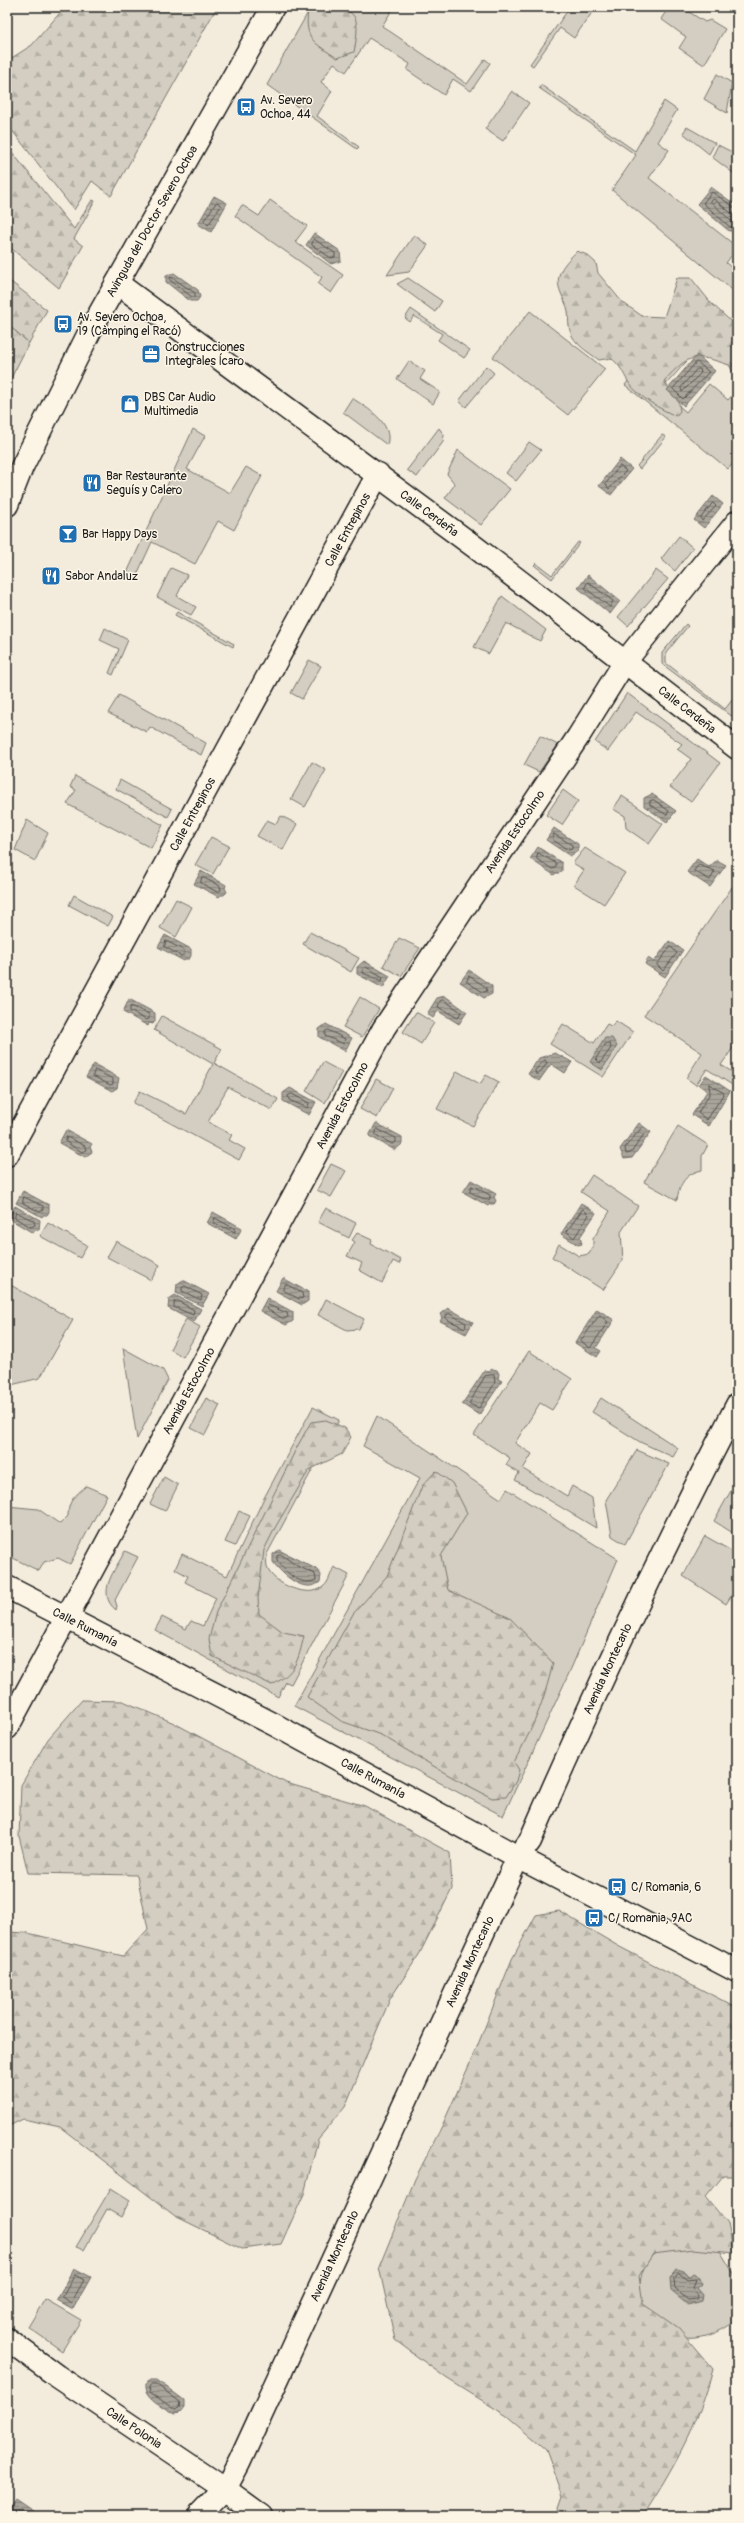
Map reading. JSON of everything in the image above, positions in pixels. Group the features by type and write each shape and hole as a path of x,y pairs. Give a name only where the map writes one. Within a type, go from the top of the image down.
{"street":[{"name":"Avinguda del Doctor Severo Ochoa","path":"7,505 22,467 54,401 117,283 273,7"},
{"name":"Calle Cerdeña","path":"117,283 378,474 737,748"},
{"name":"Calle Entrepinos","path":"7,1155 378,474"},
{"name":"Avenida Estocolmo","path":"7,1728 384,1028 560,763 624,663 737,522"},
{"name":"Avenida Montecarlo","path":"199,2516 225,2489 518,1857 530,1841 596,1691 650,1575 737,1405"},
{"name":"Calle Rumanía","path":"7,1587 275,1725 518,1857 737,1971"},
{"name":"Calle Polonia","path":"7,2339 108,2412 225,2489 262,2516"}],"green space":[{"path":"65,7 217,7 111,196 92,181 74,210 7,124 7,61 32,45"},
{"path":"311,7 394,7 382,26 467,84 485,59 490,63 471,91 453,79 444,95 407,70 410,64 369,38 346,72 334,63 321,82 332,91 317,116 359,147 357,149 267,85"},
{"path":"315,7 339,8 352,14 356,20 357,28 354,52 337,58 313,40 310,35 307,21 308,11"},
{"path":"570,7 596,7 574,38 560,28 533,66 530,64"},
{"path":"669,7 681,7 705,22 710,20 725,29 704,65 679,48 686,37 661,19"},
{"path":"717,74 732,83 727,113 704,99"},
{"path":"541,85 635,151 664,101 677,110 658,142 669,150 649,178 732,243 732,255 726,263 737,272 737,294 612,190 636,155 539,88"},
{"path":"512,91 529,103 503,141 485,129"},
{"path":"687,127 715,143 709,154 683,133"},
{"path":"718,145 734,153 737,148 737,176 712,157"},
{"path":"7,146 74,229 92,200 95,201 74,239 83,246 59,288 7,245"},
{"path":"270,200 307,226 295,242 343,275 331,293 318,284 322,277 235,216 242,205 259,216"},
{"path":"414,235 428,245 409,272 387,275"},
{"path":"577,251 587,255 596,263 598,273 622,302 642,316 664,317 677,278 691,278 711,303 737,327 737,379 729,365 708,359 693,358 680,365 664,381 679,403 680,411 676,416 639,394 629,383 615,361 611,358 599,360 580,346 570,332 567,309 558,281 564,265"},
{"path":"408,278 442,301 435,312 397,284"},
{"path":"7,279 47,310 29,343 7,324"},
{"path":"411,309 470,350 464,358 438,340 442,334 414,316 410,322 405,318"},
{"path":"530,311 605,369 568,415 493,357"},
{"path":"7,324 29,343 7,386"},
{"path":"668,332 694,353 661,390 686,412 709,384 728,400 737,390 737,459 728,469 625,385"},
{"path":"409,361 425,371 420,379 440,392 433,404 397,379"},
{"path":"486,366 494,373 466,407 459,401"},
{"path":"352,398 372,411 383,423 387,430 387,445 343,412"},
{"path":"439,428 444,435 443,442 417,477 407,470"},
{"path":"193,429 205,436 187,469 230,493 246,467 262,476 234,530 218,521 195,564 152,542 135,579 126,575"},
{"path":"662,435 666,437 640,469 637,466"},
{"path":"529,442 541,450 516,481 506,473"},
{"path":"458,450 510,489 481,525 445,498 455,484 447,474"},
{"path":"679,536 693,548 675,571 661,559"},
{"path":"578,542 580,543 552,579 534,565 536,563 552,575"},
{"path":"171,568 187,575 177,596 196,607 191,615 157,597"},
{"path":"656,570 668,579 628,626 618,617"},
{"path":"502,596 546,630 540,641 506,623 489,654 474,647"},
{"path":"177,612 234,644 233,647 175,615"},
{"path":"686,624 688,626 666,653 666,663 725,709 737,694 737,720 662,664 662,653"},
{"path":"105,628 128,640 113,675 109,673 119,649 100,640"},
{"path":"309,660 321,666 302,699 291,693"},
{"path":"627,693 720,763 691,802 670,787 691,759 677,749 682,744 636,712 608,751 595,742"},
{"path":"119,695 206,743 201,755 150,727 147,732 108,713"},
{"path":"540,736 558,745 539,772 524,765"},
{"path":"312,762 326,770 305,807 291,799"},
{"path":"75,776 163,825 151,848 67,804 76,790 70,787"},
{"path":"120,780 172,809 168,817 116,789"},
{"path":"563,790 578,801 562,825 546,815"},
{"path":"622,796 663,824 649,844 626,828 625,816 613,809"},
{"path":"281,816 297,824 283,850 257,836 267,820 276,824"},
{"path":"27,820 48,833 35,861 15,850"},
{"path":"211,837 229,846 213,874 195,865"},
{"path":"585,848 625,873 604,904 574,885 584,870 573,863"},
{"path":"737,880 737,1042 721,1065 737,1075 737,1088 707,1069 696,1085 686,1078 702,1053 644,1015"},
{"path":"74,895 113,917 108,926 69,905"},
{"path":"176,899 192,907 176,937 160,928"},
{"path":"310,932 359,958 351,972 303,944"},
{"path":"399,938 420,948 401,976 383,966"},
{"path":"360,997 379,1009 362,1037 343,1027"},
{"path":"416,1012 434,1023 421,1044 403,1032"},
{"path":"162,1016 222,1049 214,1063 278,1099 272,1110 228,1087 208,1122 232,1135 229,1140 245,1149 239,1160 133,1103 140,1091 186,1114 213,1064 154,1030"},
{"path":"616,1021 633,1032 603,1077 550,1044 563,1024 594,1043 607,1024 611,1026"},
{"path":"323,1062 342,1072 325,1103 306,1091"},
{"path":"457,1071 480,1084 486,1075 499,1082 473,1126 437,1109"},
{"path":"376,1079 393,1088 377,1118 360,1109"},
{"path":"678,1126 708,1145 702,1156 702,1170 696,1171 684,1180 677,1200 644,1182"},
{"path":"331,1164 346,1171 331,1197 317,1190"},
{"path":"592,1175 638,1206 621,1232 623,1260 603,1290 552,1257 559,1244 579,1256 589,1254 593,1247 593,1239 610,1211 581,1192"},
{"path":"326,1208 356,1223 349,1238 318,1222"},
{"path":"48,1223 87,1245 80,1258 40,1236"},
{"path":"357,1233 372,1240 371,1244 401,1260 399,1264 393,1261 382,1283 359,1270 362,1263 347,1256 355,1242 352,1240"},
{"path":"116,1241 160,1265 151,1280 107,1257"},
{"path":"7,1283 73,1320 40,1378 11,1385 7,1390"},
{"path":"326,1299 364,1319 359,1329 347,1330 318,1315"},
{"path":"186,1319 200,1327 183,1357 170,1349"},
{"path":"123,1348 163,1370 168,1380 137,1439"},
{"path":"529,1351 572,1379 552,1410 540,1403 515,1443 532,1454 523,1469 567,1496 572,1486 592,1498 596,1528 515,1480 519,1473 506,1465 510,1458 474,1435"},
{"path":"206,1398 220,1405 205,1435 191,1428"},
{"path":"601,1398 678,1448 673,1457 640,1442 592,1412"},
{"path":"313,1407 339,1420 267,1554 267,1567 276,1579 301,1591 318,1590 324,1586 329,1580 334,1567 349,1575 291,1684 286,1682 278,1697 155,1630 162,1617 186,1629 191,1621 203,1626 216,1598 185,1582 188,1576 175,1569 182,1554 227,1576 264,1498"},
{"path":"377,1416 501,1499 507,1489 618,1559 570,1671 503,1816 294,1706 420,1478 363,1446"},
{"path":"326,1420 345,1428 351,1437 342,1454 309,1470 276,1526 264,1550 258,1598 259,1614 283,1632 304,1636 295,1665 286,1675 272,1685 212,1656 209,1639 216,1612 297,1447 311,1422"},
{"path":"637,1450 669,1464 625,1544 612,1536 606,1500"},
{"path":"436,1471 452,1483 467,1513 441,1556 448,1590 510,1618 553,1663 546,1691 537,1714 514,1762 519,1770 516,1781 506,1797 492,1798 452,1777 381,1735 341,1721 307,1697 353,1614 387,1576 422,1486"},
{"path":"164,1477 178,1485 165,1511 150,1504"},
{"path":"86,1486 107,1495 70,1564 58,1558 44,1562 39,1571 7,1555 7,1506 38,1509 60,1524 68,1516 69,1506 73,1499"},
{"path":"733,1487 737,1490 736,1535 714,1521"},
{"path":"239,1511 250,1516 235,1546 225,1542"},
{"path":"705,1536 735,1553 732,1567 737,1587 726,1604 683,1576"},
{"path":"125,1551 138,1557 115,1600 117,1606 116,1610 110,1603 107,1596 107,1589 109,1581"},
{"path":"82,1700 123,1701 174,1723 286,1783 365,1806 450,1853 452,1889 420,1953 390,1999 345,2107 318,2139 304,2194 281,2244 242,2249 175,2216 60,2127 23,2119 7,2127 7,1932 28,1933 123,1956 148,1929 137,1875 28,1873 19,1836 21,1785 48,1739"},
{"path":"559,1911 618,1946 737,2008 737,2082 734,2087 737,2089 737,2176 723,2176 706,2197 728,2224 734,2253 693,2249 653,2254 639,2276 643,2304 678,2328 713,2369 701,2408 693,2427 665,2481 643,2516 556,2516 563,2496 546,2449 507,2416 446,2378 395,2340 379,2267 415,2179 442,2126 475,2052 512,1959 536,1915"},
{"path":"111,2188 130,2200 121,2217 107,2209 84,2250 76,2247"},
{"path":"714,2241 737,2279 737,2319 725,2328 710,2335 695,2338 680,2337 666,2329 642,2310 640,2301 640,2282 642,2274 650,2258 656,2252 665,2247 682,2243"},
{"path":"45,2299 81,2320 62,2351 28,2327"}],"water":[{"path":"711,187 737,206 737,227 734,231 729,231 697,204"},
{"path":"214,196 227,203 211,232 198,224"},
{"path":"314,233 340,251 341,261 331,264 306,245"},
{"path":"174,273 198,290 200,297 197,301 190,301 166,282 166,276"},
{"path":"697,355 715,371 684,406 667,390"},
{"path":"620,459 632,469 611,495 599,486"},
{"path":"713,496 723,504 704,528 694,520"},
{"path":"588,575 620,601 610,614 578,588"},
{"path":"652,794 676,811 667,822 644,806 644,798"},
{"path":"554,828 578,844 578,851 570,856 546,840"},
{"path":"538,847 562,863 562,871 554,875 530,859"},
{"path":"697,859 709,867 717,860 726,865 710,887 687,872"},
{"path":"201,871 226,885 225,888 227,892 219,897 194,884"},
{"path":"165,935 191,949 191,956 189,959 185,959 184,961 158,947"},
{"path":"669,941 683,950 665,977 645,964 648,958 654,962"},
{"path":"364,961 390,976 383,988 357,974 357,967"},
{"path":"469,970 492,986 492,994 484,998 460,982"},
{"path":"445,996 467,1012 459,1024 438,1011 433,1018 427,1014 437,998"},
{"path":"129,999 155,1013 155,1021 153,1024 149,1023 148,1026 123,1012"},
{"path":"326,1024 352,1038 345,1051 319,1037 319,1029"},
{"path":"605,1038 612,1038 617,1046 602,1070 590,1062"},
{"path":"555,1053 572,1062 565,1073 551,1064 539,1081 528,1074 539,1058"},
{"path":"94,1064 119,1078 117,1088 112,1091 86,1077"},
{"path":"706,1075 730,1091 709,1126 692,1115 707,1091 699,1085"},
{"path":"290,1088 316,1102 309,1115 283,1101 283,1093"},
{"path":"376,1123 402,1137 402,1144 395,1150 369,1136"},
{"path":"639,1123 651,1132 632,1158 624,1159 620,1149"},
{"path":"66,1130 92,1144 90,1147 92,1152 85,1157 59,1143"},
{"path":"471,1180 496,1194 494,1197 496,1201 494,1204 490,1204 488,1206 463,1192"},
{"path":"23,1191 49,1205 49,1212 47,1215 43,1215 42,1217 16,1203"},
{"path":"581,1203 596,1213 580,1237 582,1244 578,1245 561,1234"},
{"path":"15,1206 40,1220 39,1230 35,1230 33,1233 8,1218"},
{"path":"213,1212 242,1228 236,1239 207,1223"},
{"path":"283,1278 308,1292 308,1301 302,1305 276,1291"},
{"path":"183,1280 209,1294 202,1306 176,1293 177,1284"},
{"path":"175,1295 201,1309 194,1322 168,1308 169,1299"},
{"path":"267,1298 293,1312 293,1321 286,1325 260,1311"},
{"path":"448,1308 473,1322 466,1334 440,1321 442,1318 440,1314"},
{"path":"597,1309 614,1320 596,1348 601,1351 597,1357 575,1343"},
{"path":"492,1369 497,1370 499,1374 498,1379 502,1381 479,1415 462,1404 485,1370 488,1372"},
{"path":"279,1550 318,1570 321,1575 320,1582 314,1585 300,1585 288,1577 273,1562 273,1554"},
{"path":"74,2268 91,2277 73,2309 57,2300"},
{"path":"677,2269 684,2271 688,2277 693,2273 700,2277 702,2284 697,2288 703,2295 702,2301 688,2305 671,2291 670,2278"},
{"path":"151,2380 157,2380 184,2400 184,2408 180,2413 174,2414 155,2402 147,2394 145,2384"},
{"path":"15,2499 40,2516 12,2516 7,2511"}],"place":[{"name":"Av. Severo Ochoa, 44","path":"246,107"},
{"name":"Av. Severo Ochoa, 19 (Càmping el Racó)","path":"63,324"},
{"name":"Construcciones Integrales Ícaro","path":"151,354"},
{"name":"DBS Car Audio Multimedia","path":"130,404"},
{"name":"Bar Restaurante Seguís y Calero","path":"92,483"},
{"name":"Bar Happy Days","path":"68,534"},
{"name":"Sabor Andaluz","path":"51,576"},
{"name":"C/ Romania, 6","path":"617,1887"},
{"name":"C/ Romania, 9AC","path":"594,1918"}]}
